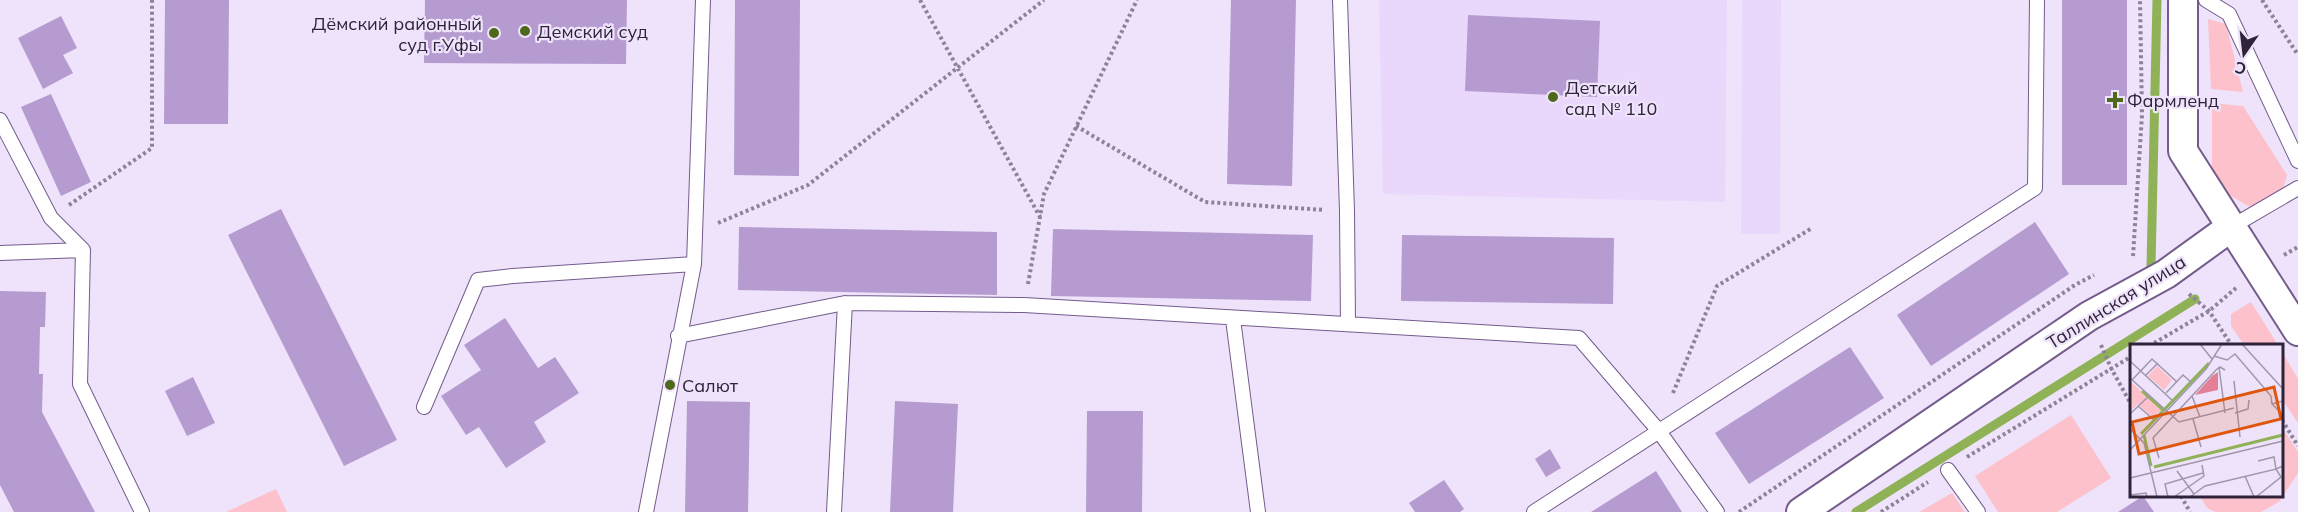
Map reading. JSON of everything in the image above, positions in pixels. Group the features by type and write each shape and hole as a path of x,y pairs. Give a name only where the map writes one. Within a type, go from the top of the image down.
{"street":[{"path":"2183,0 2183,151 2298,331"},
{"name":"Таллинская улица","path":"1801,512 2089,316 2166,274 2231,227"}],"lane":[{"path":"646,512 678,336 694,264 703,0"},
{"path":"1340,0 1348,323"},
{"path":"1534,512 2036,188 2037,0"},
{"path":"2206,0 2229,14 2298,161"},
{"path":"0,120 51,218 83,249 80,384 142,512"},
{"path":"2231,227 2298,188"},
{"path":"0,253 83,249"},
{"path":"424,407 478,280 694,264"},
{"path":"678,336 844,303 1024,305 1579,338 1658,430 1717,512"},
{"path":"834,512 844,303"},
{"path":"1233,319 1258,512"},
{"path":"1948,470 1978,512"}],"path":[{"path":"51,218 152,148 152,0"},
{"path":"920,0 1040,217"},
{"path":"694,233 808,185 1044,0"},
{"path":"1024,305 1044,194 1137,0"},
{"path":"2133,256 2142,115 2140,0"},
{"path":"2262,0 2298,55"},
{"path":"1076,126 1205,202 1347,211"},
{"path":"1658,430 1717,286 1812,228"},
{"path":"2123,261 2133,256"},
{"path":"2133,256 2166,274 2210,310 2231,344"},
{"path":"1739,512 2075,285 2104,270"},
{"path":"2151,344 2210,310 2258,270"},
{"path":"1881,512 2130,357"},
{"path":"2283,422 2298,446"},
{"path":"2182,497 2190,512"}],"shaded area":[{"name":"Детский сад № 110","path":"1379,0 1727,0 1725,202 1383,194"},
{"path":"1742,0 1781,0 1780,234 1741,234"},
{"path":"2208,19 2226,24 2243,92 2211,89"},
{"path":"2212,103 2243,106 2287,175 2282,193 2250,207 2224,192 2212,173"},
{"path":"2251,302 2277,344 2243,344 2231,326 2231,314"},
{"path":"2283,354 2298,379 2298,423 2283,400"},
{"path":"2071,415 2111,478 2057,512 1998,512 1975,476"},
{"path":"2283,429 2298,452 2298,473 2283,496"},
{"path":"276,489 287,512 226,512"},
{"path":"1952,493 1965,512 1919,512"},
{"path":"2201,497 2282,497 2279,502 2261,512 2216,512 2207,508"}],"building":[{"path":"165,0 229,0 228,124 164,124"},
{"name":"Демский суд","path":"425,0 627,0 626,64 424,63"},
{"path":"735,0 800,0 799,176 734,175"},
{"path":"1231,0 1296,0 1292,186 1227,184"},
{"path":"2062,0 2127,0 2127,185 2062,185"},
{"path":"1468,15 1600,21 1597,97 1465,91"},
{"path":"61,16 77,48 63,55 73,73 43,89 18,38"},
{"path":"51,94 91,182 61,196 21,107"},
{"path":"281,209 397,440 344,466 228,235"},
{"path":"2035,222 2069,274 1931,366 1897,315"},
{"path":"739,227 997,232 997,295 738,290"},
{"path":"1053,229 1313,235 1311,301 1051,296"},
{"path":"1402,235 1614,238 1613,304 1401,301"},
{"path":"0,291 46,292 45,327 40,327 39,374 43,374 42,412 95,512 14,512 0,485"},
{"path":"505,318 538,368 555,357 579,393 534,422 546,442 506,468 479,427 466,435 441,396 481,370 464,345"},
{"path":"1850,347 1884,398 1749,484 1715,433"},
{"path":"193,377 215,423 187,436 165,391"},
{"path":"687,401 750,402 748,512 685,512"},
{"path":"895,401 958,404 953,512 890,512"},
{"path":"1087,411 1143,411 1142,512 1086,512"},
{"path":"1550,449 1561,468 1546,477 1535,459"},
{"path":"1656,471 1682,512 1591,512"},
{"path":"1444,480 1464,509 1460,512 1415,512 1409,503"},
{"path":"2144,497 2154,512 2118,512"}],"waterway":[{"path":"2151,266 2157,0"},
{"path":"1856,512 2195,299"}],"place":[{"name":"Демский суд","path":"525,31"},
{"name":"Дёмский районный суд г.Уфы","path":"494,33"},
{"name":"Детский сад № 110","path":"1553,97"},
{"name":"Фармленд","path":"2115,100"},
{"name":"Салют","path":"670,385"}]}
